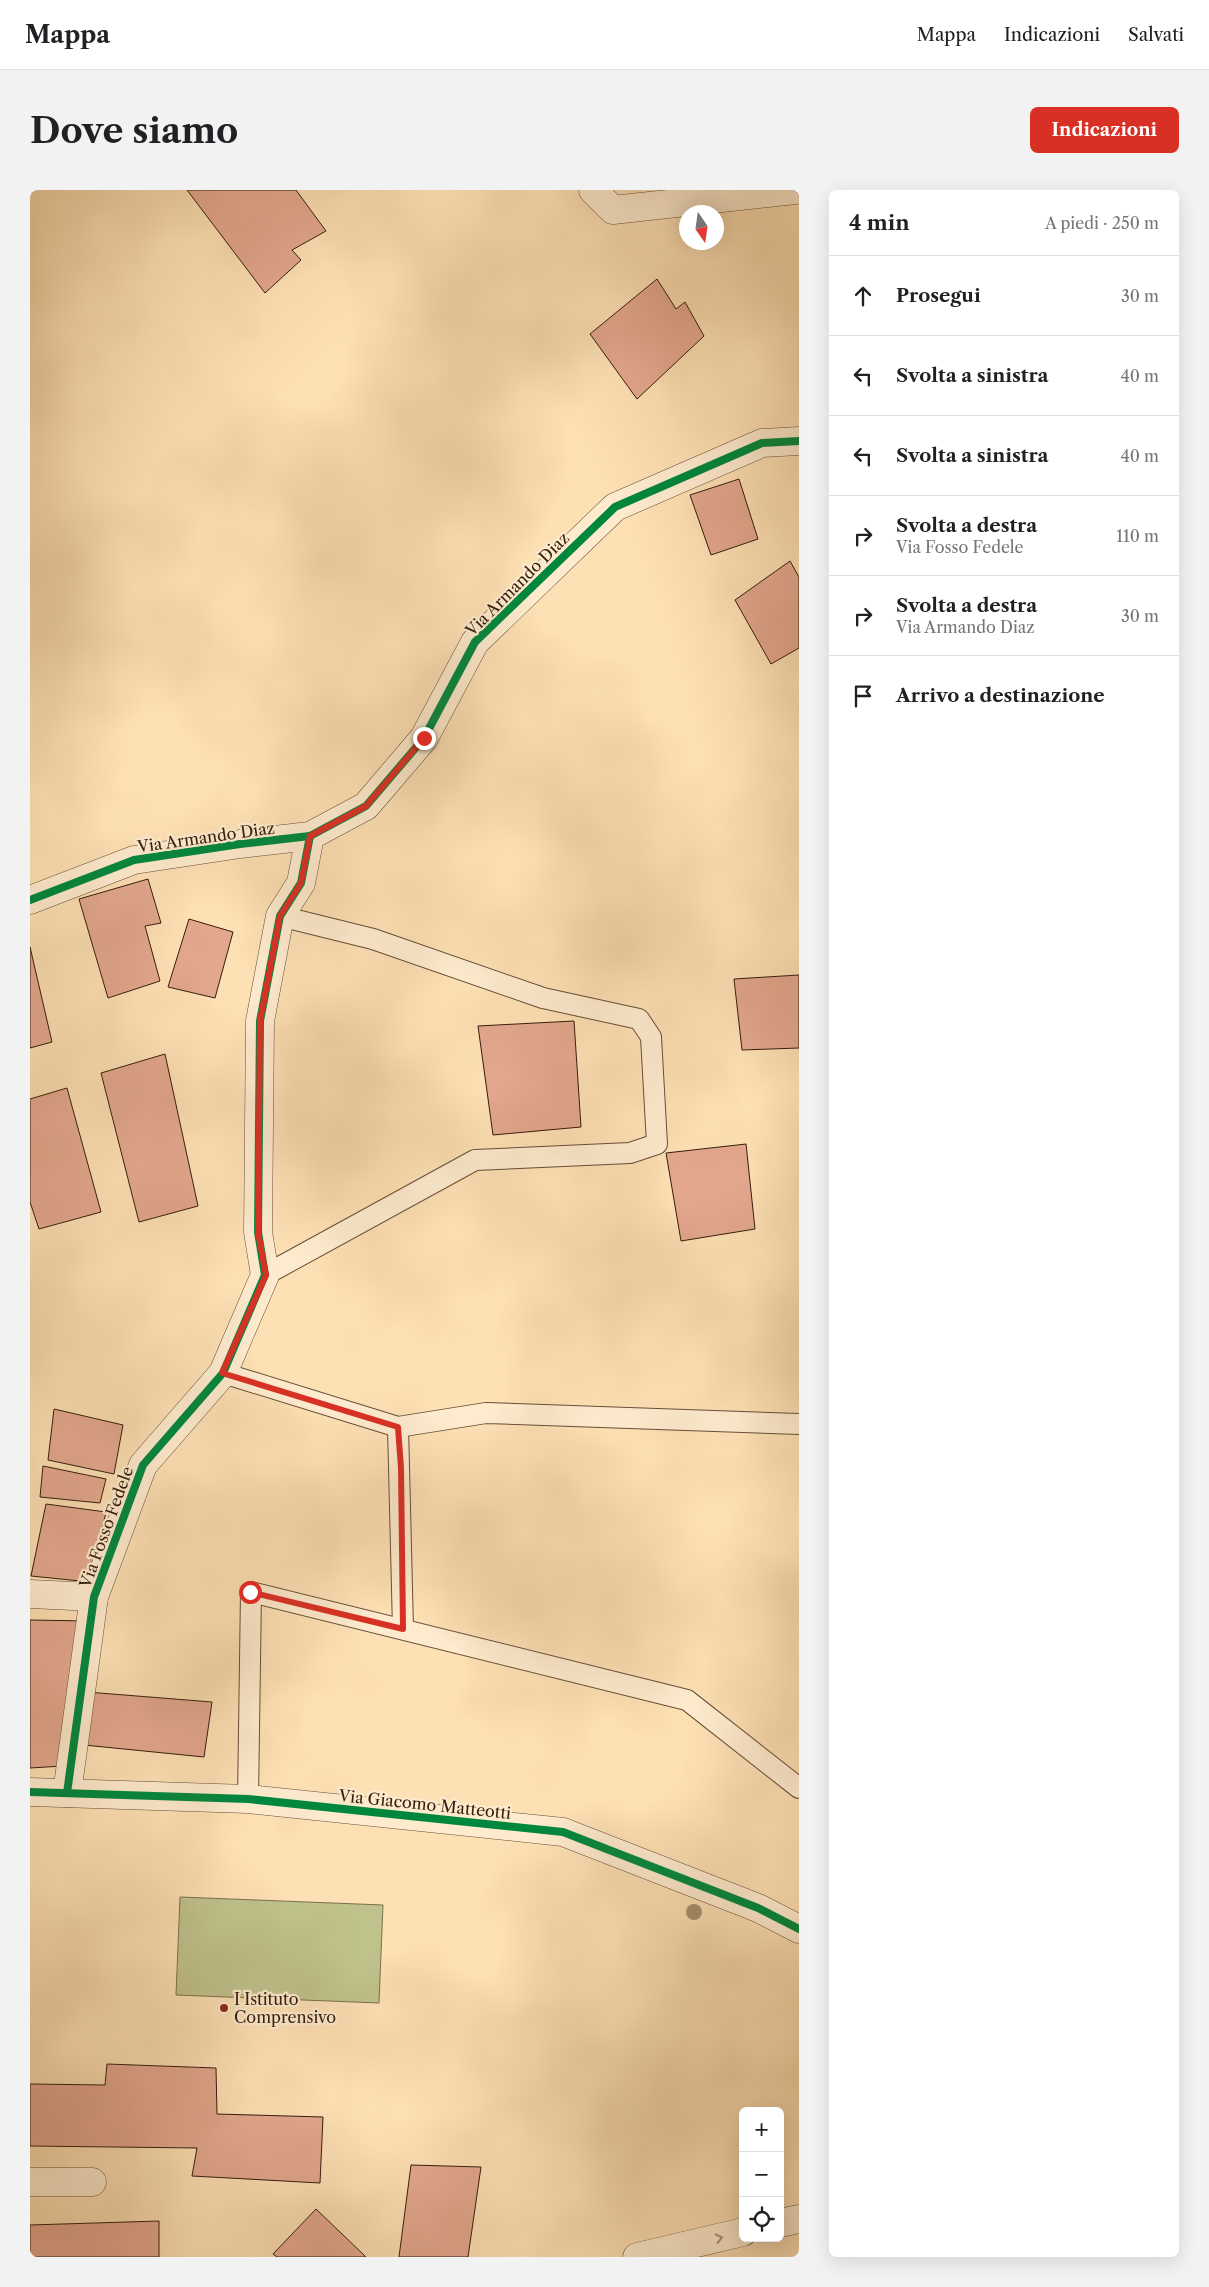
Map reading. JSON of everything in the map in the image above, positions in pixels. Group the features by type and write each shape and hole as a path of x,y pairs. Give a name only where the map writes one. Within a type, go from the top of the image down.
{"street":[{"path":"594,190 613,210 795,190"},
{"name":"Via Armando Diaz","path":"30,900 134,860 240,844 310,836 366,806 424,738 475,642 616,507 762,443 799,441"},
{"path":"266,1275 258,1232 260,1021 280,916 301,883 310,836"},
{"name":"Via Fosso Fedele","path":"66,1792 94,1598 143,1465 222,1373 266,1275"},
{"path":"30,1594 94,1598"},
{"name":"Via Giacomo Matteotti","path":"30,1792 248,1799 563,1832 758,1908 799,1929"},
{"path":"30,2182 92,2182"},
{"path":"784,2222 799,2219"},
{"path":"637,2257 739,2233"}],"lane":[{"path":"266,1275 475,1160 630,1153 656,1144 651,1037 639,1019 543,998 373,939 280,916"},
{"path":"222,1373 398,1427 486,1413 799,1424"},
{"path":"398,1427 401,1468 403,1629"},
{"path":"248,1799 250,1592 687,1700 799,1788"}],"green space":[{"path":"180,1897 383,1905 379,2003 176,1995"}],"building":[{"path":"187,190 296,190 326,231 292,250 301,260 265,293"},
{"path":"657,279 676,309 685,302 704,336 637,399 590,334"},
{"path":"739,479 758,539 711,555 690,495"},
{"path":"790,561 799,577 799,648 771,664 735,600"},
{"path":"148,879 161,923 145,926 160,981 108,998 79,899"},
{"path":"189,919 233,932 215,998 168,987"},
{"path":"30,947 52,1042 30,1048"},
{"path":"799,975 799,1048 742,1050 734,979"},
{"path":"574,1021 581,1127 493,1135 478,1026"},
{"path":"165,1054 198,1206 139,1222 101,1073"},
{"path":"67,1088 101,1212 39,1229 30,1202 30,1099"},
{"path":"746,1144 755,1229 681,1241 666,1153"},
{"path":"54,1409 123,1425 114,1474 48,1460"},
{"path":"43,1466 106,1479 100,1503 40,1497"},
{"path":"46,1504 106,1512 90,1582 31,1576"},
{"path":"30,1620 87,1621 63,1766 30,1768"},
{"path":"87,1692 212,1702 204,1757 84,1745"},
{"path":"107,2064 216,2068 217,2114 323,2117 320,2183 192,2176 197,2148 30,2146 30,2084 105,2085"},
{"path":"411,2165 481,2167 468,2257 399,2257"},
{"path":"316,2209 366,2257 277,2257 273,2254"},
{"path":"159,2221 159,2257 30,2257 30,2225"}],"cycle path":[{"path":"30,900 134,860 240,844 310,836 366,806 424,738 475,642 615,507 762,443 799,441"},
{"path":"67,1793 94,1597 143,1465 223,1373 265,1275 258,1232 260,1021 280,916 301,883 310,836"},
{"path":"30,1792 248,1799 563,1832 758,1908 799,1929"}],"place":[{"name":"I Istituto Comprensivo","path":"224,2008"}],"route":[{"path":"250,1592 403,1629 401,1468 398,1427 222,1373 266,1275 258,1232 260,1021 280,916 301,883 310,836 366,806 424,738"}]}
